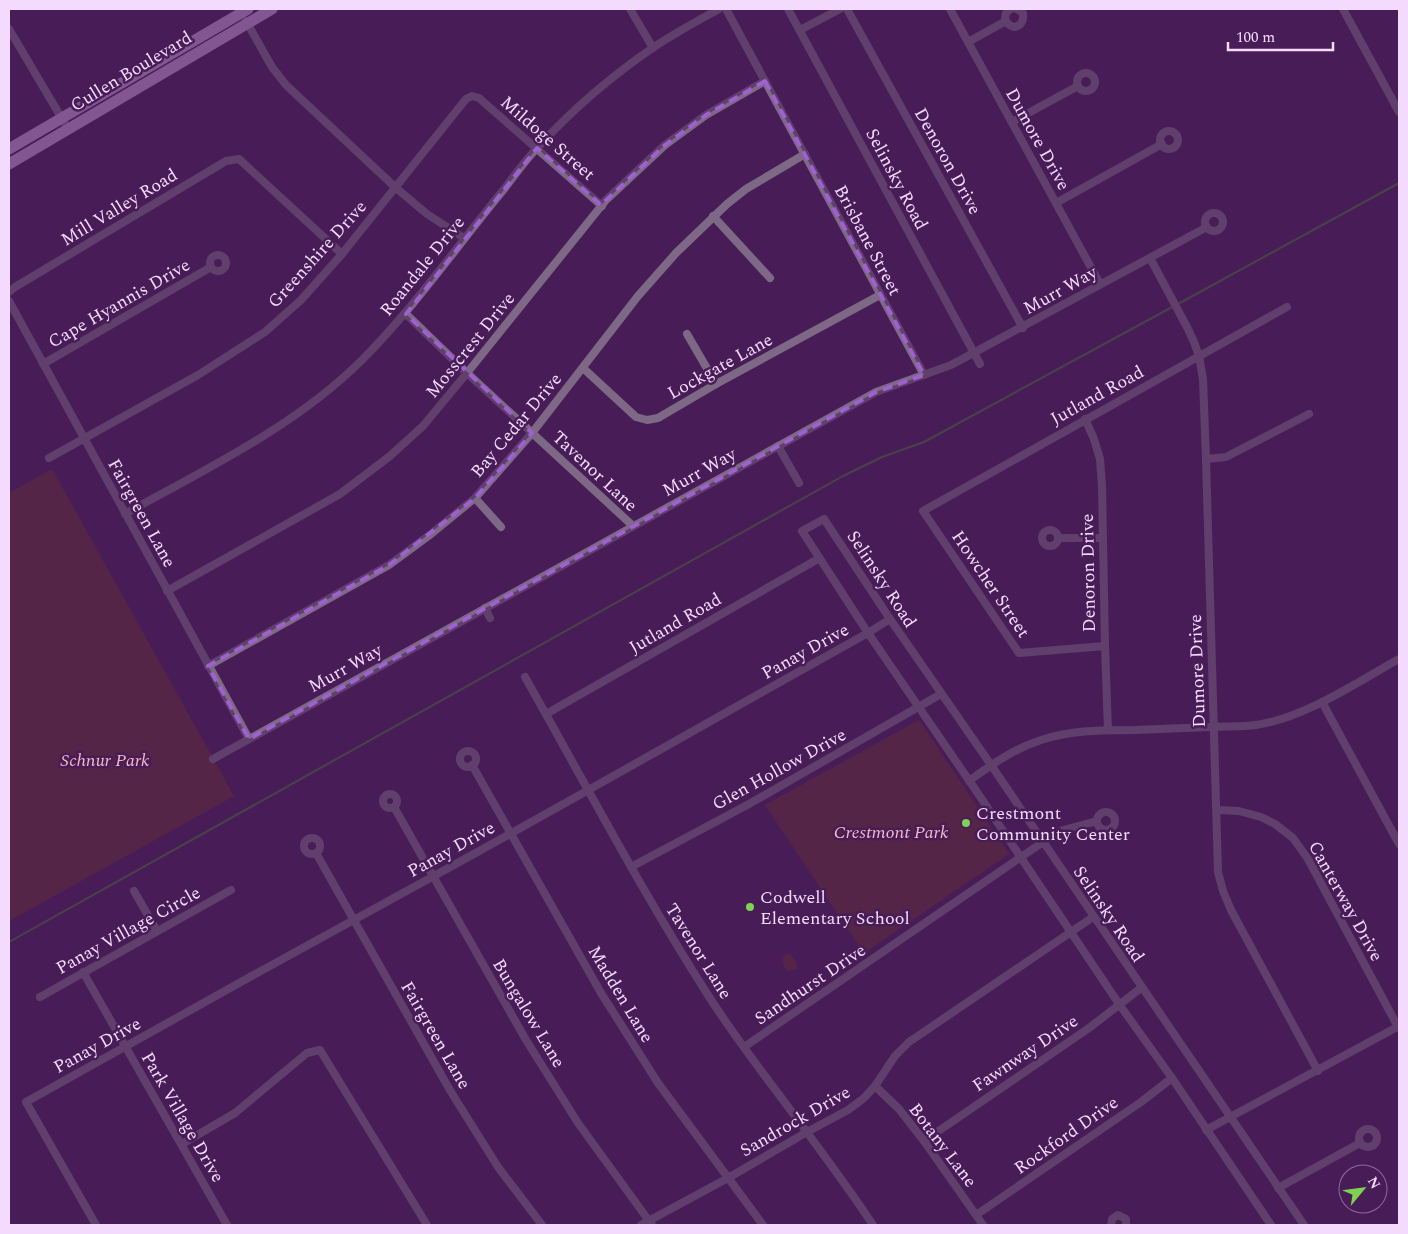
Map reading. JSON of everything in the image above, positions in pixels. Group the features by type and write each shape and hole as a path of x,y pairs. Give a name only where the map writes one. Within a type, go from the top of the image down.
{"main road":[{"name":"Cullen Boulevard","path":"9,149 61,118 272,9"},
{"name":"Cullen Boulevard","path":"9,164 68,129 245,11"}],"street":[{"path":"630,9 653,48"},
{"name":"Roandale Drive","path":"125,514 267,434 293,418 316,400 360,362 406,314 464,238 537,148 584,101 653,48 719,9"},
{"name":"Brisbane Street","path":"726,9 924,375"},
{"name":"Selinsky Road","path":"788,9 980,364"},
{"path":"800,30 840,9"},
{"name":"Denoron Drive","path":"848,9 1023,328"},
{"name":"Dumore Drive","path":"950,9 1100,284"},
{"path":"1011,9 1006,13 1006,21 1014,27 1022,23 1022,14 1017,9"},
{"path":"1343,9 1399,112"},
{"path":"245,11 247,23 272,67 286,85 396,188 427,214 464,238"},
{"path":"968,42 1006,21"},
{"path":"9,29 68,129"},
{"name":"Mosscrest Drive","path":"167,591 340,494 390,456 423,426 606,200 665,146 706,115 766,81"},
{"path":"1012,122 1078,86"},
{"name":"Greenshire Drive","path":"49,458 198,375 265,332 301,300 342,254 466,99 472,96"},
{"name":"Mildoge Street","path":"472,96 479,98 602,206"},
{"path":"1056,203 1162,144"},
{"name":"Bay Cedar Drive","path":"208,666 389,565 475,498 532,433 638,296 676,253 713,216 746,189 805,154"},
{"name":"Mill Valley Road","path":"9,292 14,287 226,161 239,158 342,254"},
{"path":"713,216 770,278"},
{"name":"Murr Way","path":"213,759 876,392 951,365 975,354 1207,226"},
{"name":"Dumore Drive","path":"1150,258 1191,336 1199,356 1203,378 1218,872 1231,910 1318,1070"},
{"name":"Cape Hyannis Drive","path":"43,364 211,267"},
{"name":"Lockgate Lane","path":"584,368 636,417 647,420 658,418 716,384 880,295"},
{"name":"Fairgreen Lane","path":"9,301 249,739"},
{"name":"Jutland Road","path":"923,510 1287,307"},
{"name":"Tavenor Lane","path":"406,314 632,526"},
{"path":"687,334 716,384"},
{"path":"1206,459 1226,456 1309,414"},
{"name":"Denoron Drive","path":"1085,419 1100,459 1102,486 1104,646 1108,730"},
{"path":"778,446 799,483"},
{"path":"475,498 501,526"},
{"name":"Howcher Street","path":"923,510 1019,653 1104,646"},
{"name":"Selinsky Road","path":"818,558 802,531 824,519 890,620 1304,1225"},
{"path":"1058,538 1102,538"},
{"path":"818,558 1119,1004 1172,1078 1271,1225"},
{"name":"Jutland Road","path":"546,714 818,558"},
{"path":"485,608 490,618"},
{"name":"Panay Drive","path":"96,1225 26,1102 890,620"},
{"path":"970,781 1011,753 1043,740 1073,733 1234,726 1265,723 1282,719 1322,702 1399,659"},
{"name":"Tavenor Lane","path":"525,676 631,867 689,965 744,1047 873,1225"},
{"name":"Glen Hollow Drive","path":"631,867 749,804 941,694"},
{"path":"1322,702 1399,844"},
{"name":"Madden Lane","path":"472,766 601,993 658,1083 763,1225"},
{"name":"Bungalow Lane","path":"394,808 526,1040 578,1123 651,1223"},
{"name":"Canterway Drive","path":"1217,810 1239,810 1261,817 1276,824 1293,838 1308,859 1399,1027"},
{"name":"Sandhurst Drive","path":"744,1047 1060,831 1097,821"},
{"name":"Fairgreen Lane","path":"316,853 451,1092 498,1167 542,1225"},
{"path":"134,890 157,931"},
{"name":"Panay Village Circle","path":"40,997 231,890"},
{"name":"Sandrock Drive","path":"641,1225 651,1223 848,1110 864,1098 875,1086 895,1056 909,1042 1093,917"},
{"name":"Park Village Drive","path":"83,972 228,1225"},
{"name":"Fawnway Drive","path":"924,1141 1089,1028 1141,988"},
{"path":"1206,1130 1399,1027"},
{"path":"182,1144 235,1113 307,1053 320,1050 427,1225"},
{"name":"Rockford Drive","path":"976,1215 1141,1102 1172,1078"},
{"name":"Botany Lane","path":"875,1086 899,1109 924,1141 982,1225"},
{"path":"1278,1188 1360,1143"},
{"path":"1111,1225 1112,1219 1118,1215 1126,1219 1126,1225"}],"highlighted area":[{"path":"765,81 924,375 876,392 249,739 208,666 389,565 475,498 532,433 406,314 537,148 601,205 665,145 706,115"}],"green space":[{"name":"Schnur Park","path":"52,469 234,796 9,921 9,493"},
{"name":"Crestmont Park","path":"919,720 1009,854 864,953 765,805"},
{"path":"788,954 797,963 797,969 787,971 783,964 783,957"}],"waterway":[{"path":"1178,304 1399,183"},
{"path":"9,942 843,476 882,457 924,442 1174,306"}],"place":[{"name":"Crestmont Community Center","path":"966,823"},
{"name":"Codwell Elementary School","path":"750,907"}]}
